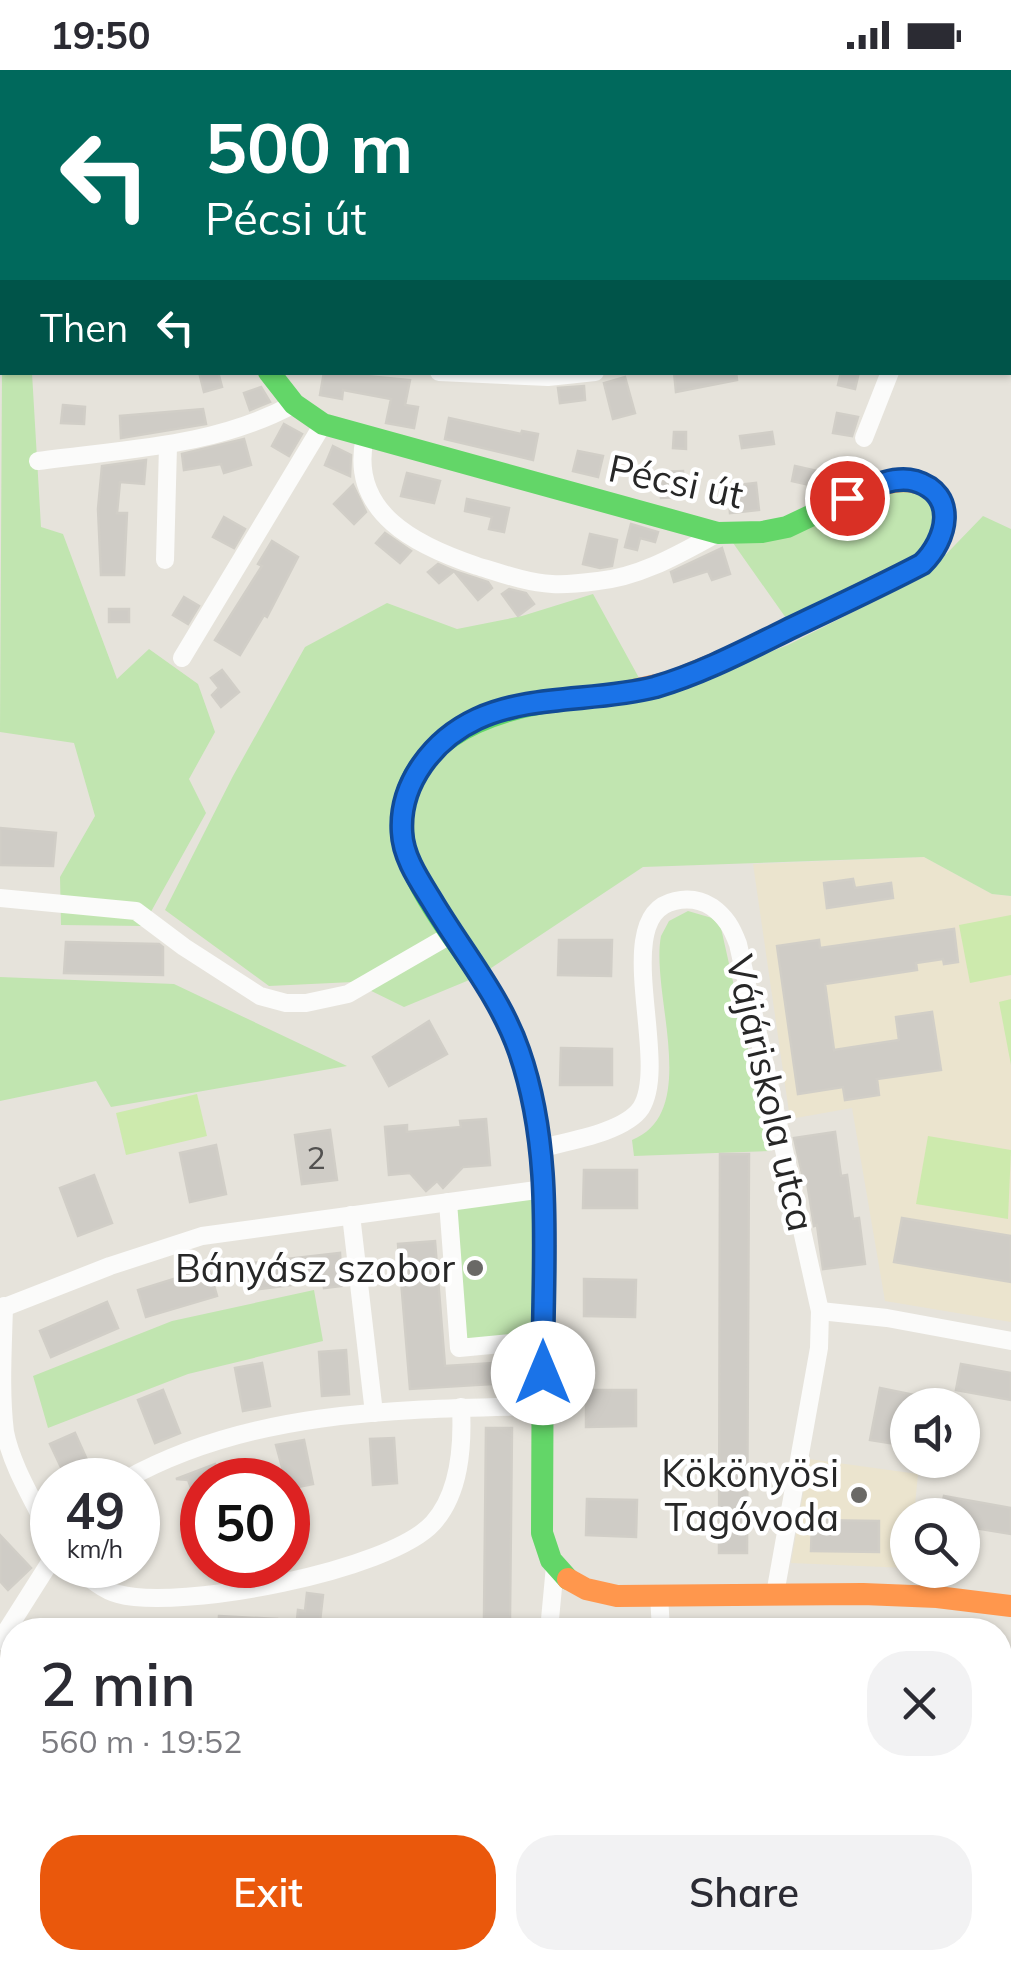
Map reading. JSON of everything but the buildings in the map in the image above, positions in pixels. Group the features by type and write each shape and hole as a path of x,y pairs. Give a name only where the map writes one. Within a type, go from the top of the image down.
{"main road":[{"name":"Pécsi út","path":"271,375 294,404 323,424 718,533 786,528 894,480 915,482 930,490 944,510 946,524 934,552 922,564 728,660 654,687 517,707 480,718 448,738 421,765 412,781 402,818 402,837 416,874 494,997 512,1034 533,1098 544,1189 542,1533 544,1550 555,1566"},
{"path":"555,1566 571,1582 589,1591 620,1596 955,1598 1011,1606"}],"street":[{"path":"504,375 567,375"},
{"path":"864,438 889,375"},
{"path":"38,461 168,446 242,428 294,404"},
{"path":"182,658 323,424"},
{"path":"365,437 360,461 378,508 430,550 496,572 552,584 603,581 662,563 718,533"},
{"path":"165,560 168,446"},
{"path":"0,898 136,911 260,996 286,1003 348,994 452,934"},
{"name":"Vájáriskola utca","path":"542,1148 607,1130 640,1110 651,1086 642,938 653,914 674,901 704,902 724,916 738,944 820,1311 819,1348 775,1594"},
{"path":"30,1481 5,1432 2,1308 202,1236 544,1189"},
{"path":"448,1202 459,1348 543,1340"},
{"path":"351,1215 374,1413"},
{"path":"820,1311 887,1318 1011,1341"},
{"path":"160,1462 261,1427 374,1413 543,1406"},
{"path":"106,1588 114,1594 144,1599 291,1580 378,1558 399,1548 427,1529 451,1497 461,1449 461,1407"},
{"path":"550,1618 555,1566"},
{"path":"15,1618 34,1588"},
{"path":"659,1595 660,1618"}],"shaded area":[{"path":"924,857 992,894 1011,896 1011,1322 885,1301 852,1108 790,1119 753,864"},
{"name":"Kökönyösi Tagóvoda","path":"809,1459 890,1470 890,1478 918,1478 916,1498 890,1498 890,1567 791,1563"}],"green space":[{"path":"2,375 32,375 41,527 63,534 117,679 149,649 198,684 215,732 189,779 206,813 143,926 61,925 60,877 95,816 74,743 0,732"},
{"path":"872,487 931,490 942,538 793,628 726,533 756,533"},
{"path":"983,516 1011,529 1011,896 992,894 924,857 643,867 479,976 404,1007 353,982 269,986 165,910 305,647 387,603 457,629 522,616 593,594 650,698 788,645 926,575"},
{"path":"688,911 712,918 721,928 771,1151 634,1156 632,1140 653,1126 665,1104 669,1078 659,960 661,936 669,921"},
{"path":"1011,915 1011,975 970,983 959,925"},
{"path":"0,977 174,984 347,1066 111,1107 96,1081 0,1101"},
{"path":"1011,999 1011,1065 999,1002"},
{"path":"197,1094 207,1136 126,1155 116,1113"},
{"path":"928,1136 1011,1150 1008,1219 916,1204"},
{"path":"544,1189 543,1340 459,1348 448,1202"},
{"path":"314,1290 323,1341 188,1374 48,1428 33,1376 172,1321"}],"traffic: fast":[{"path":"271,375 294,404 323,424 718,533 787,527 865,490"},
{"path":"543,703 472,725 432,752 417,770 402,817 410,864 421,888 499,1007 530,1087 543,1189 542,1533 551,1560 568,1579"}],"traffic: slow":[{"path":"543,703 670,682 745,651 922,563 932,552 943,526 944,513 933,491 904,481 865,490"},
{"path":"568,1579 586,1589 617,1596 863,1594 1011,1606"}],"place":[{"name":"Bányász szobor","path":"475,1268"},
{"name":"Kökönyösi Tagóvoda","path":"859,1495"}],"route":[{"path":"543,1373 544,1189 533,1098 506,1019 441,917 406,853 402,837 406,796 421,765 438,746 458,729 480,718 517,707 654,687 698,672 922,564 942,538 944,510 930,490 915,482 894,480 847,498"}]}
